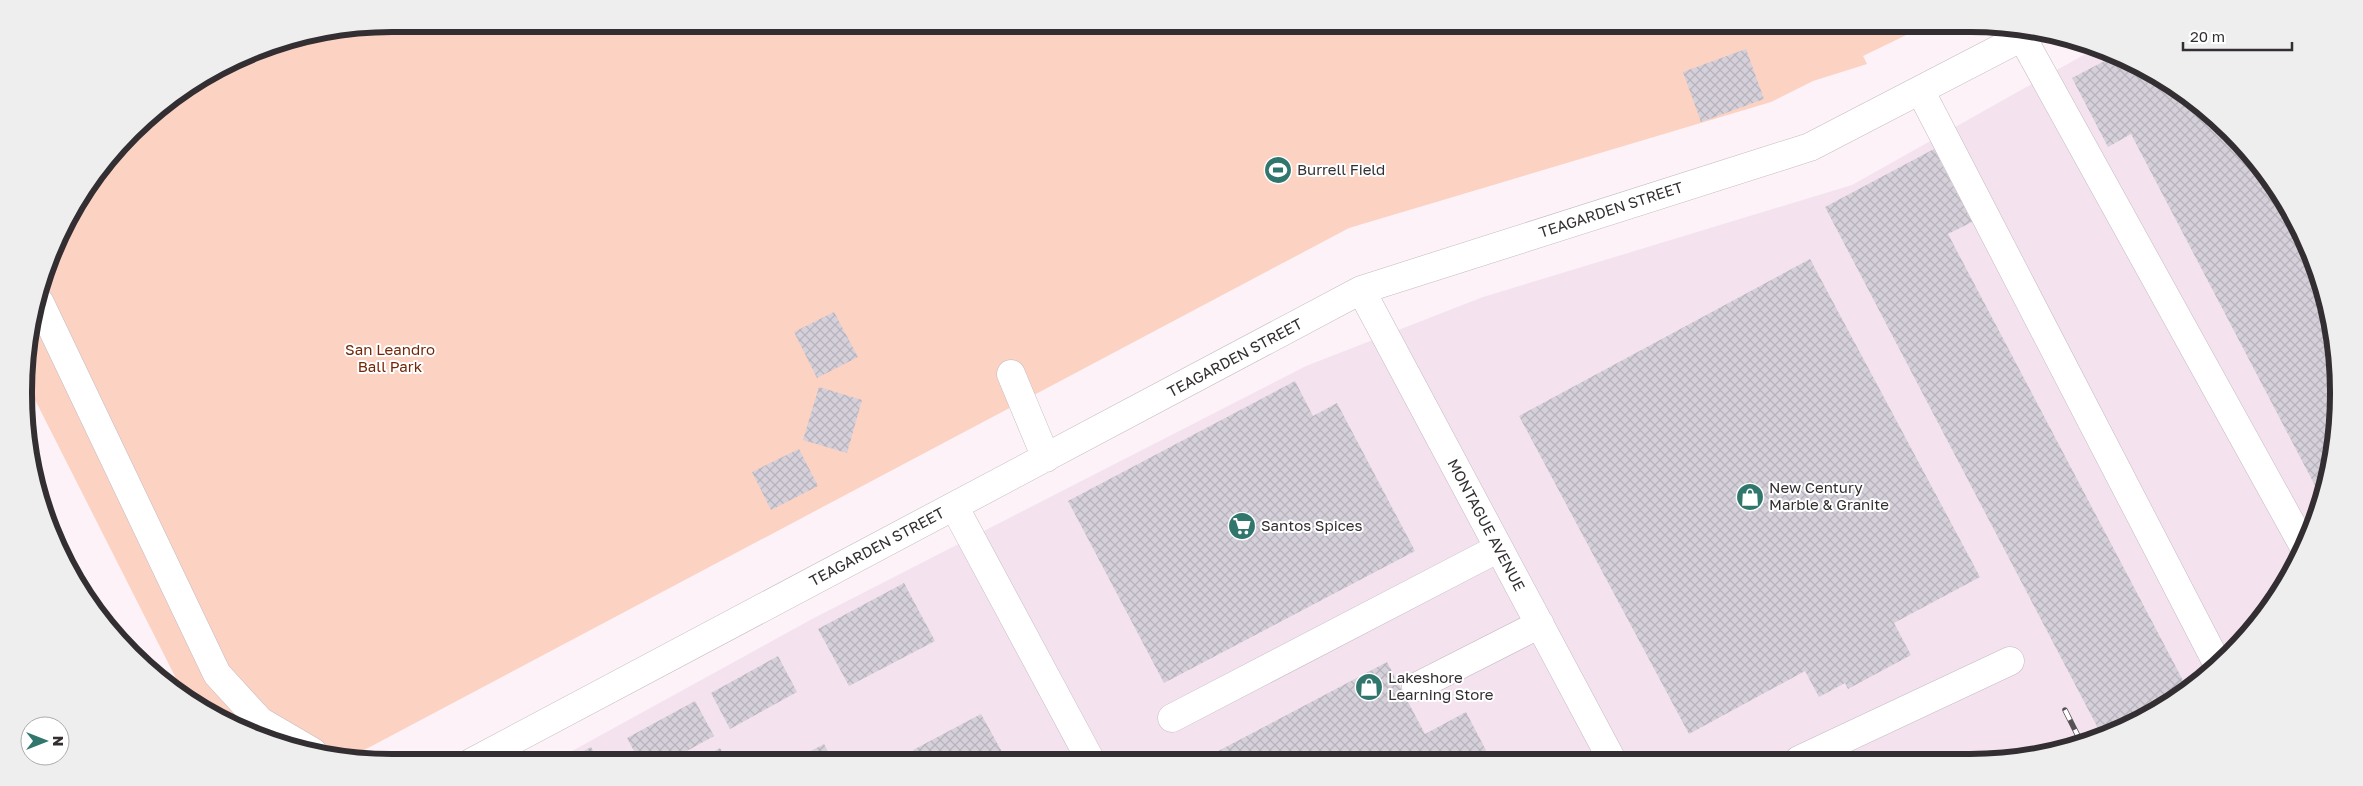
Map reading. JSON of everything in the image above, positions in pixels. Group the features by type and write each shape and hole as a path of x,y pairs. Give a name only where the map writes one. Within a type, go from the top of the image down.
{"street":[{"name":"TEAGARDEN STREET","path":"487,754 1361,290 1810,146 2022,37"},
{"path":"2029,38 2299,538"},
{"path":"1920,90 2214,658"},
{"name":"MONTAGUE AVENUE","path":"1361,290 1497,549 1540,624 1609,754"},
{"path":"43,309 217,674 260,721 288,737"},
{"path":"1012,374 1046,458"},
{"path":"954,506 1087,754"},
{"path":"1172,718 1497,549"},
{"path":"1416,687 1540,624"},
{"path":"1812,754 2010,661"}],"shaded area":[{"path":"2088,53 2108,60 2150,81 2170,93 2208,122 2241,155 2270,193 2282,213 2303,255 2324,323 2330,369 2330,417 2324,463 2318,486 2303,531 2293,552 2270,593 2256,612 2241,631 2208,664 2170,693 2150,705 2108,726 2063,741 2040,747 1970,754 567,754 814,618 1306,366 1483,297 1852,185"}],"green space":[{"name":"San Leandro Ball Park","path":"393,32 1912,32 1863,56 1867,64 1813,81 1771,102 1349,228 361,752 323,747 255,726 213,705 178,682 32,394 33,369 39,323 52,277 70,234 93,193 122,155 155,122 193,93 255,60 323,39"}],"building":[{"path":"1746,49 1764,99 1701,122 1683,72"},
{"path":"2107,60 2170,93 2208,122 2241,155 2270,193 2282,213 2303,255 2311,277 2324,323 2330,369 2330,417 2324,463 2317,489 2131,134 2108,147 2072,78"},
{"path":"1934,149 1972,222 1948,234 2184,683 2170,693 2129,716 2099,729 1825,207"},
{"name":"New Century Marble & Granite","path":"1810,259 1980,577 1894,623 1911,655 1848,689 1845,683 1819,697 1805,671 1689,734 1519,416"},
{"path":"834,312 858,357 817,378 794,332"},
{"name":"Santos Spices","path":"1295,381 1313,416 1337,403 1415,551 1164,683 1068,501"},
{"path":"819,387 862,400 847,453 803,440"},
{"path":"799,449 818,486 771,510 752,472"},
{"path":"904,583 935,641 849,686 818,629"},
{"path":"778,656 797,692 730,729 711,693"},
{"name":"Lakeshore Learning Store","path":"1387,662 1425,734 1466,712 1488,754 1212,754"},
{"path":"695,701 714,736 681,754 636,754 627,738"},
{"path":"981,714 1003,754 915,754 913,750"},
{"path":"824,744 829,754 805,754"},
{"path":"591,747 595,754 578,754"},
{"path":"720,748 723,754 709,754"}],"railway":[{"path":"2065,710 2078,736"}],"place":[{"name":"Burrell Field","path":"1278,170"},
{"name":"New Century Marble & Granite","path":"1750,497"},
{"name":"Santos Spices","path":"1242,526"},
{"name":"Lakeshore Learning Store","path":"1369,687"}]}
